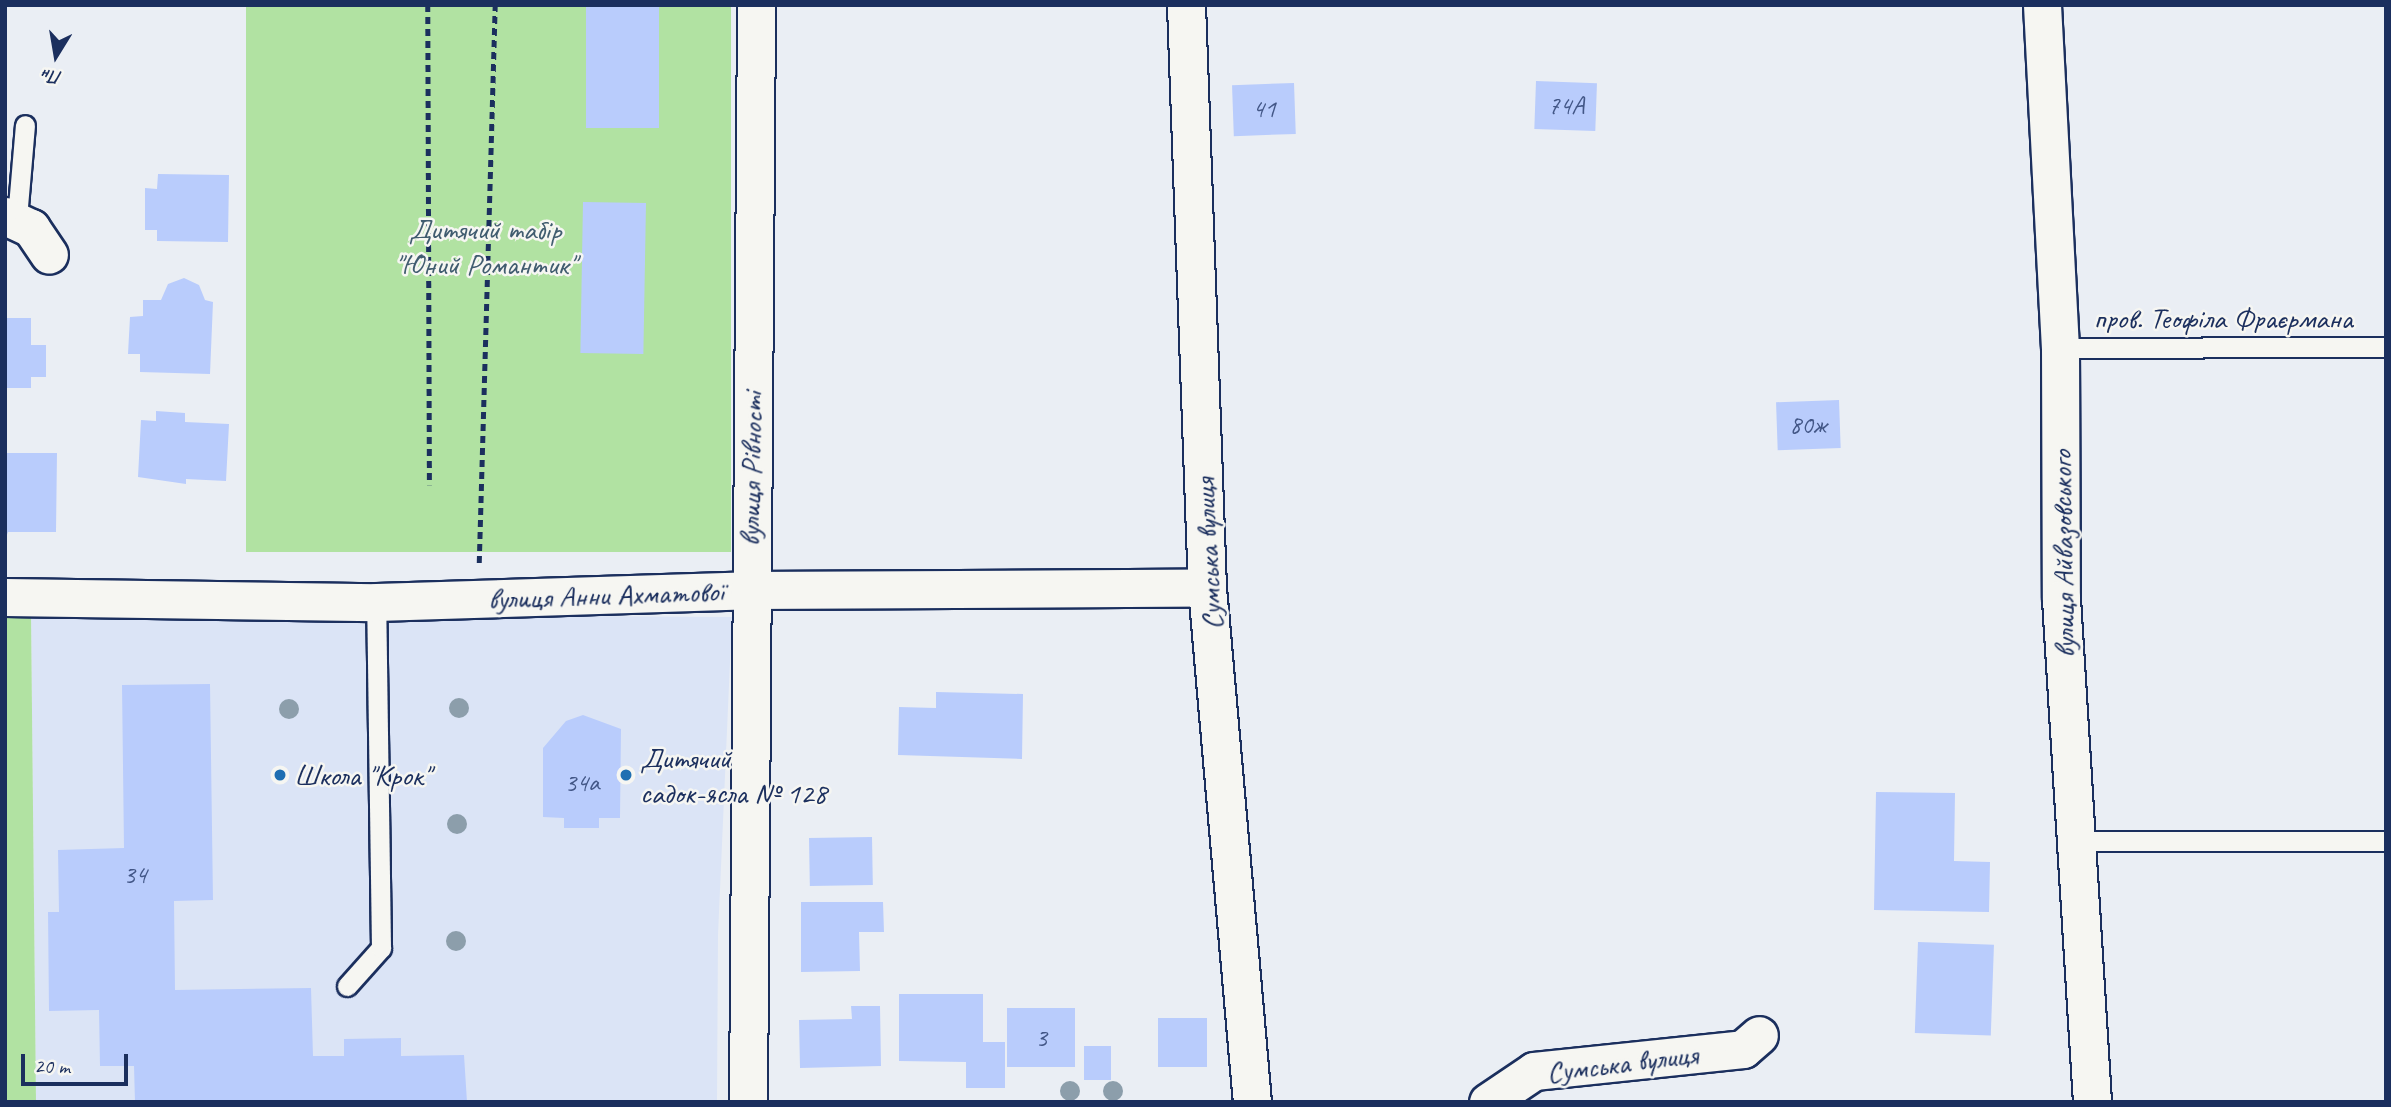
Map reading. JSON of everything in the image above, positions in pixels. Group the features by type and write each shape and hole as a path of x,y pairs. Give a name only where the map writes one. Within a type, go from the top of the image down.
{"street":[{"name":"вулиця Рівності","path":"748,1102 749,590 756,5"},
{"name":"Сумська вулиця","path":"1186,5 1207,588 1252,1102"},
{"name":"вулиця Айвазовського","path":"2042,5 2060,348 2061,599 2092,1102"},
{"path":"11,217 31,228 49,255"},
{"name":"вулиця Анни Ахматової","path":"5,597 376,601 749,590 1207,588"},
{"name":"Сумська вулиця","path":"1488,1102 1534,1071 1744,1049 1759,1035"}],"lane":[{"path":"11,217 25,125"},
{"name":"пров. Теофіла Фраєрмана","path":"2060,348 2386,347"},
{"path":"347,986 381,948 376,601"},
{"path":"2076,841 2386,841"}],"path":[{"path":"428,5 430,485"},
{"path":"475,599 495,5"}],"shaded area":[{"name":"Школа \"Крок\"","path":"31,613 732,617 718,935 717,1102 36,1102"}],"green space":[{"name":"Дитячий табір \"Юний Романтик\"","path":"246,5 731,5 731,552 246,552"},
{"path":"5,613 31,613 36,1102 5,1102"}],"building":[{"path":"586,5 659,5 659,128 586,128"},
{"path":"1536,81 1597,83 1595,131 1534,129"},
{"path":"1294,83 1296,134 1234,136 1232,85"},
{"path":"158,174 229,175 228,242 157,241 157,230 145,230 145,188 157,189"},
{"path":"583,202 646,203 643,354 580,353"},
{"path":"184,278 199,285 205,300 213,302 210,374 140,372 140,354 128,354 130,317 143,316 143,300 161,300 168,284"},
{"path":"5,318 31,318 31,345 46,345 46,377 31,377 31,388 5,388"},
{"path":"1839,400 1841,448 1778,450 1776,402"},
{"path":"156,411 185,413 185,422 229,424 226,481 186,479 186,484 138,477 141,420 156,421"},
{"path":"5,453 57,453 56,532 8,532 5,540"},
{"path":"210,684 213,900 174,901 175,990 311,988 313,1056 344,1056 344,1039 401,1038 401,1056 464,1055 467,1102 135,1102 134,1066 100,1066 99,1010 49,1011 48,912 59,912 58,850 124,848 122,685"},
{"path":"936,692 1023,694 1022,759 898,755 899,707 936,708"},
{"path":"583,715 621,729 620,818 599,818 599,828 564,828 564,818 543,817 543,748 566,721"},
{"path":"1876,792 1955,793 1954,861 1990,862 1989,912 1874,910"},
{"path":"872,837 873,885 810,886 809,838"},
{"path":"801,902 883,902 884,932 859,932 860,971 801,972"},
{"path":"1918,942 1994,945 1991,1036 1915,1033"},
{"path":"899,994 983,994 983,1042 1005,1042 1005,1088 966,1088 966,1062 899,1061"},
{"path":"851,1006 880,1006 881,1066 800,1068 799,1020 852,1019"},
{"path":"1007,1008 1075,1008 1075,1067 1007,1067"},
{"path":"1158,1018 1207,1018 1207,1067 1158,1067"},
{"path":"1084,1046 1111,1046 1111,1080 1084,1080"}],"place":[{"name":"Школа \"Крок\"","path":"280,775"},
{"name":"Дитячий садок-ясла № 128","path":"626,775"}]}
